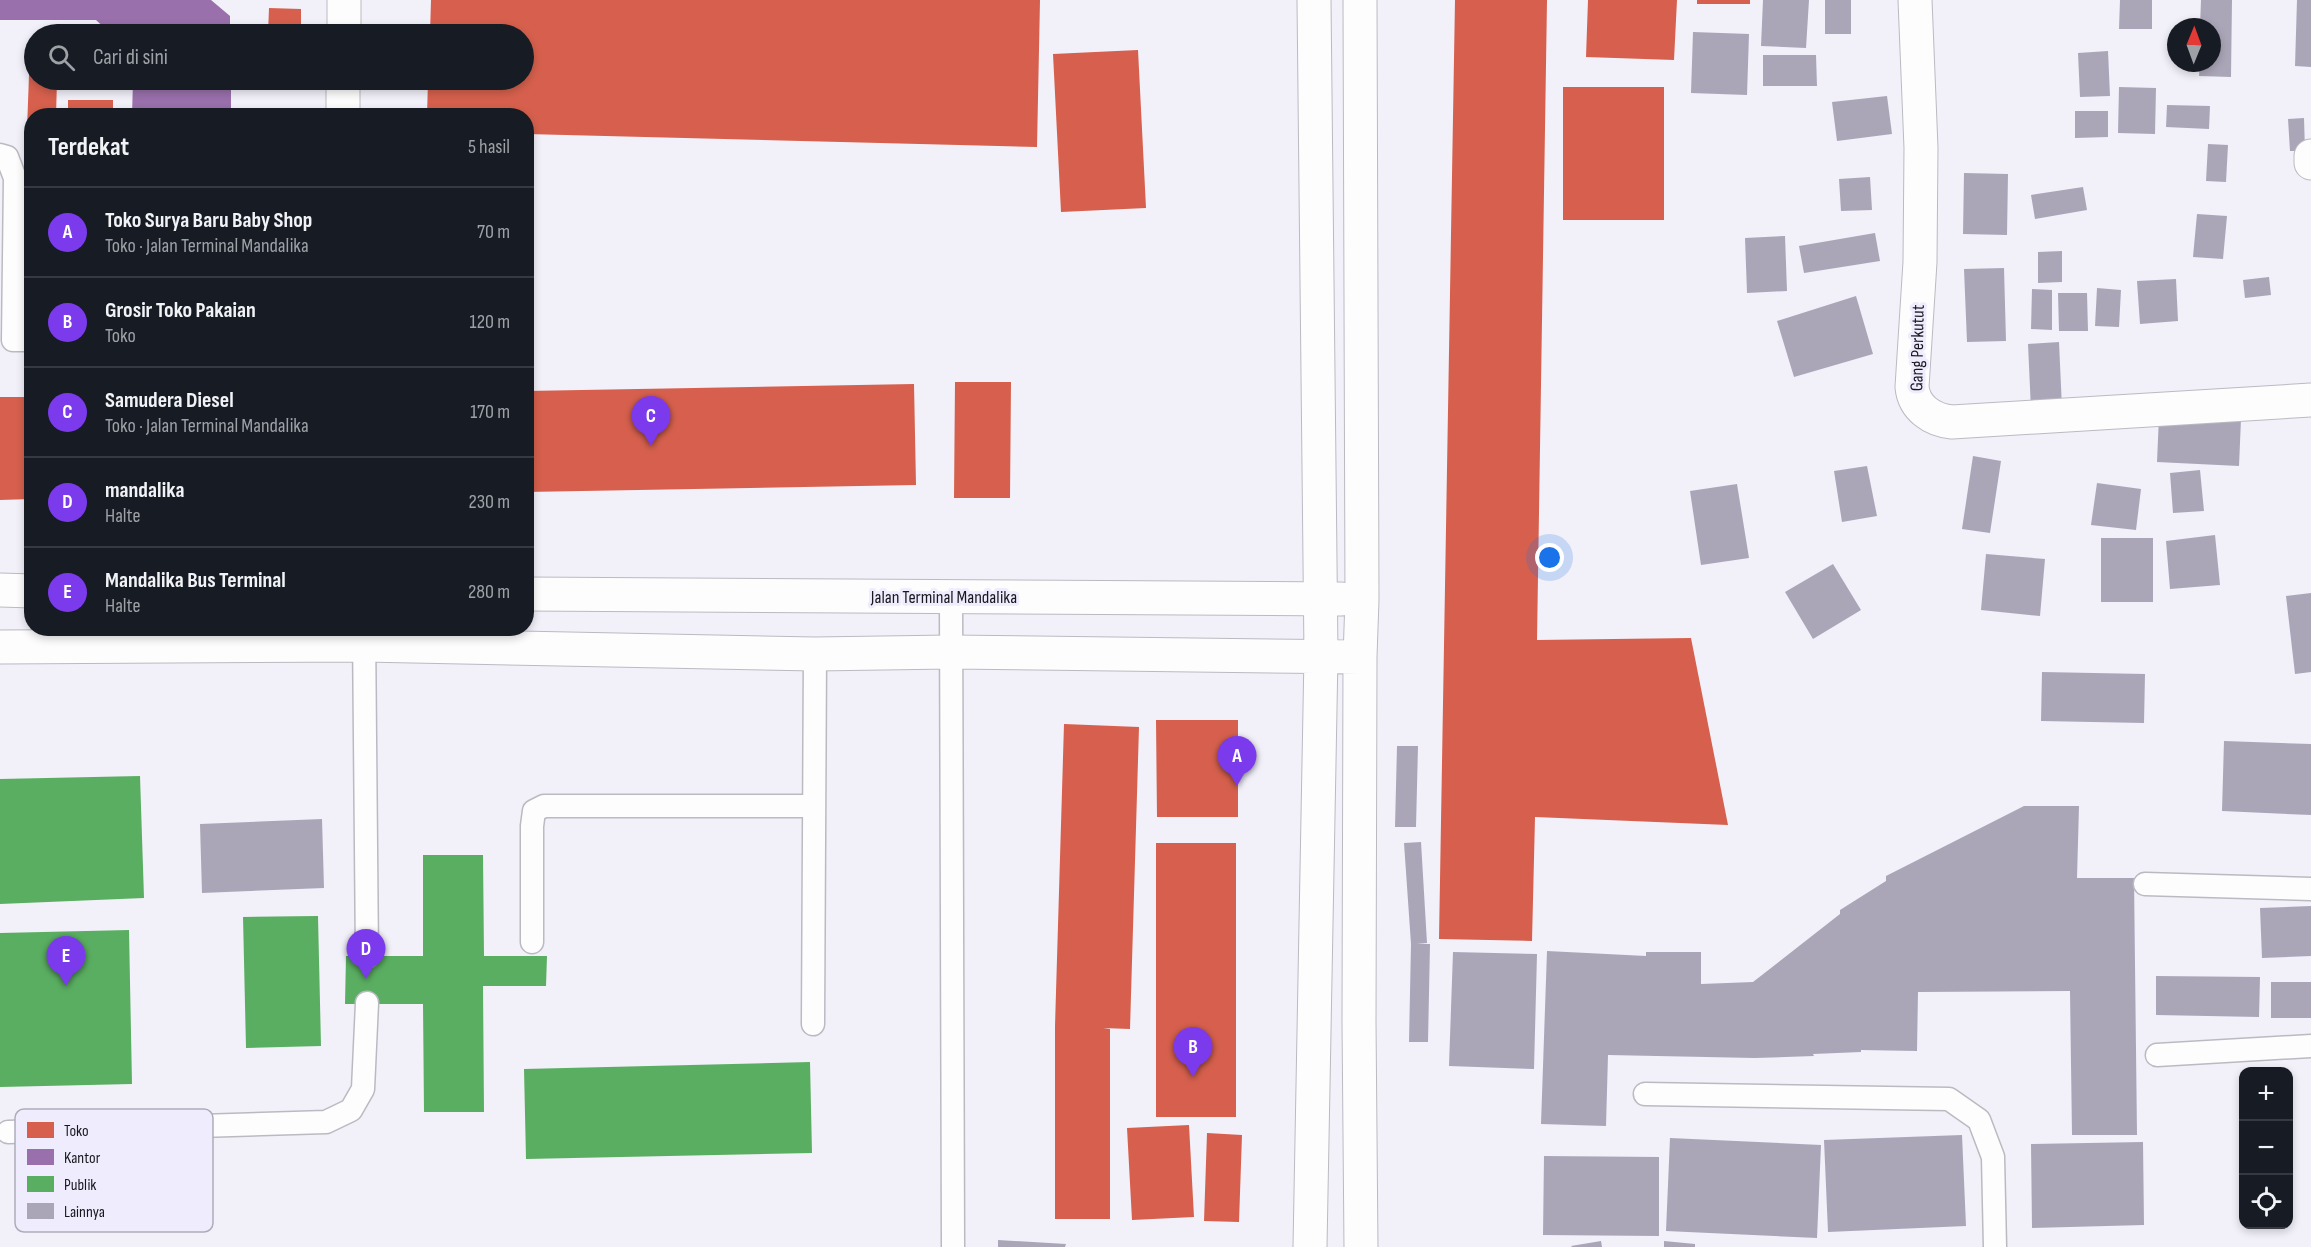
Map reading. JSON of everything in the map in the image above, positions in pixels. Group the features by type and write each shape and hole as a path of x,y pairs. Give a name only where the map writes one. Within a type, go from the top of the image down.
{"street":[{"path":"344,0 344,24"},
{"path":"1310,1247 1321,655 1314,0"},
{"path":"1360,0 1362,600 1359,1022 1361,1247"},
{"name":"Gang Perkutut","path":"1915,0 1921,148 1920,250 1912,387 1914,397 1922,409 1940,420 1952,422 2311,400"},
{"path":"343,108 344,90"},
{"path":"2311,156 2311,163"},
{"path":"0,590 24,591"},
{"name":"Jalan Terminal Mandalika","path":"534,594 1362,600"},
{"path":"0,647 351,637 815,654 951,652 1360,657"}],"lane":[{"path":"0,155 7,157 15,178 15,340"},
{"path":"951,597 953,1247"},
{"path":"351,637 367,957"},
{"path":"813,1024 815,654"},
{"path":"532,942 532,826 534,811 544,806 814,806"},
{"path":"2145,884 2311,889"},
{"path":"213,1126 326,1122 351,1110 363,1089 367,1004"},
{"path":"2157,1055 2311,1046"},
{"path":"1645,1094 1949,1099 1979,1120 1993,1157 1995,1247"},
{"path":"8,1132 15,1132"}],"building: Toko":[{"path":"431,0 1040,0 1037,147 534,134 534,108 427,108 428,90 534,90 534,24 430,24"},
{"path":"1455,0 1547,0 1537,640 1691,638 1728,825 1535,817 1532,941 1439,939"},
{"path":"1588,0 1677,0 1674,60 1586,57"},
{"path":"1697,0 1750,0 1750,4 1697,4"},
{"path":"269,8 301,9 301,24 268,24"},
{"path":"1138,50 1146,208 1061,212 1053,54"},
{"path":"1563,87 1664,87 1664,220 1563,220"},
{"path":"28,90 57,90 56,108 28,108"},
{"path":"68,100 113,100 113,108 68,108"},
{"path":"955,382 1011,382 1010,498 954,498"},
{"path":"914,384 916,485 534,492 534,391"},
{"path":"0,397 24,397 24,499 0,500"},
{"path":"1156,720 1238,720 1238,817 1157,817"},
{"path":"1064,724 1139,727 1130,1029 1103,1028 1110,1029 1110,1219 1055,1219 1055,1026"},
{"path":"1156,843 1236,843 1236,1117 1156,1117"},
{"path":"1189,1125 1194,1217 1132,1220 1127,1128"},
{"path":"1207,1133 1242,1135 1239,1222 1204,1221"}],"building: Kantor":[{"path":"0,0 211,0 230,16 230,24 100,24 96,20 0,20"},
{"path":"133,90 231,90 231,108 132,108"}],"building: Publik":[{"path":"140,776 144,898 0,904 0,779"},
{"path":"423,855 483,855 484,956 547,956 546,986 483,986 484,1112 424,1112 423,1004 345,1004 346,956 423,956"},
{"path":"318,916 321,1046 246,1048 243,917"},
{"path":"129,930 132,1084 0,1087 0,933"},
{"path":"810,1062 812,1153 526,1159 524,1069"}],"building: Lainnya":[{"path":"1763,0 1809,0 1806,48 1761,46"},
{"path":"1825,0 1851,0 1851,34 1825,34"},
{"path":"2120,0 2152,0 2152,29 2119,29"},
{"path":"2201,0 2232,0 2231,77 2199,76 2199,72 2221,72 2221,18 2200,18"},
{"path":"2297,0 2311,0 2311,67 2295,66"},
{"path":"1693,32 1749,34 1747,95 1691,93"},
{"path":"2108,51 2110,96 2080,97 2078,53"},
{"path":"1763,55 1816,55 1817,86 1763,86"},
{"path":"2119,87 2156,88 2155,134 2118,133"},
{"path":"1887,96 1892,134 1837,141 1832,102"},
{"path":"2167,105 2210,106 2209,129 2166,127"},
{"path":"2075,111 2108,111 2108,137 2075,138"},
{"path":"2304,118 2305,151 2290,151 2288,119"},
{"path":"2208,144 2228,145 2226,182 2206,181"},
{"path":"1964,173 2008,174 2007,235 1963,234"},
{"path":"1870,177 1872,210 1841,211 1839,179"},
{"path":"2083,187 2087,210 2035,219 2031,195"},
{"path":"2197,214 2227,216 2223,259 2193,257"},
{"path":"1875,233 1880,261 1804,273 1799,246"},
{"path":"1785,236 1787,291 1747,293 1745,238"},
{"path":"2062,251 2062,282 2038,283 2038,252"},
{"path":"2004,268 2006,341 1967,342 1964,269"},
{"path":"2269,277 2271,295 2245,298 2243,280"},
{"path":"2176,279 2178,321 2140,324 2137,281"},
{"path":"2097,288 2121,290 2119,327 2095,326"},
{"path":"2032,289 2052,290 2052,330 2031,329"},
{"path":"2058,293 2087,293 2088,331 2059,331"},
{"path":"1856,296 1873,354 1794,377 1777,321"},
{"path":"2059,342 2062,408 2031,410 2028,344"},
{"path":"2159,416 2241,419 2239,466 2157,462"},
{"path":"1973,456 2001,461 1990,533 1962,529"},
{"path":"1867,466 1877,516 1842,522 1834,471"},
{"path":"2200,470 2204,511 2173,513 2170,473"},
{"path":"2097,483 2141,489 2136,530 2091,525"},
{"path":"1737,484 1749,558 1701,565 1690,491"},
{"path":"2215,535 2220,585 2170,589 2166,541"},
{"path":"2101,538 2153,538 2153,602 2101,602"},
{"path":"1986,554 2045,559 2040,616 1981,610"},
{"path":"1833,564 1861,610 1813,639 1785,592"},
{"path":"2311,593 2311,672 2295,674 2286,596"},
{"path":"2042,672 2145,674 2144,723 2041,721"},
{"path":"2224,741 2311,744 2311,815 2222,811"},
{"path":"1397,746 1418,746 1416,827 1395,827"},
{"path":"2024,806 2079,806 2077,878 2134,878 2137,1135 2072,1135 2070,991 1918,992 1917,1051 1861,1050 1861,1052 1813,1054 1814,1056 1755,1058 1608,1055 1606,1126 1541,1124 1547,951 1646,956 1646,952 1701,952 1701,984 1753,982 1840,914 1840,910 1886,881 1886,876"},
{"path":"322,819 324,888 202,893 200,824"},
{"path":"1421,842 1427,943 1417,944 1430,944 1428,1042 1409,1042 1411,944 1404,843"},
{"path":"2311,906 2311,956 2262,958 2260,908"},
{"path":"1453,952 1537,954 1534,1069 1449,1066"},
{"path":"2156,976 2260,977 2259,1017 2156,1015"},
{"path":"2271,982 2311,982 2311,1018 2271,1018"},
{"path":"1962,1135 1966,1226 1828,1232 1824,1140"},
{"path":"1670,1138 1821,1145 1817,1238 1666,1231"},
{"path":"2143,1142 2144,1225 2032,1228 2031,1144"},
{"path":"1544,1156 1659,1157 1659,1236 1543,1235"},
{"path":"998,1240 1066,1244 1065,1247 998,1247"},
{"path":"1601,1241 1602,1247 1571,1246"},
{"path":"1664,1241 1695,1244 1695,1247 1664,1247"}],"place":[{"name":"Samudera Diesel","path":"651,446"},
{"name":"Toko Surya Baru Baby Shop","path":"1237,786"},
{"name":"mandalika","path":"366,979"},
{"name":"Mandalika Bus Terminal","path":"66,986"},
{"name":"Grosir Toko Pakaian","path":"1193,1077"}]}
